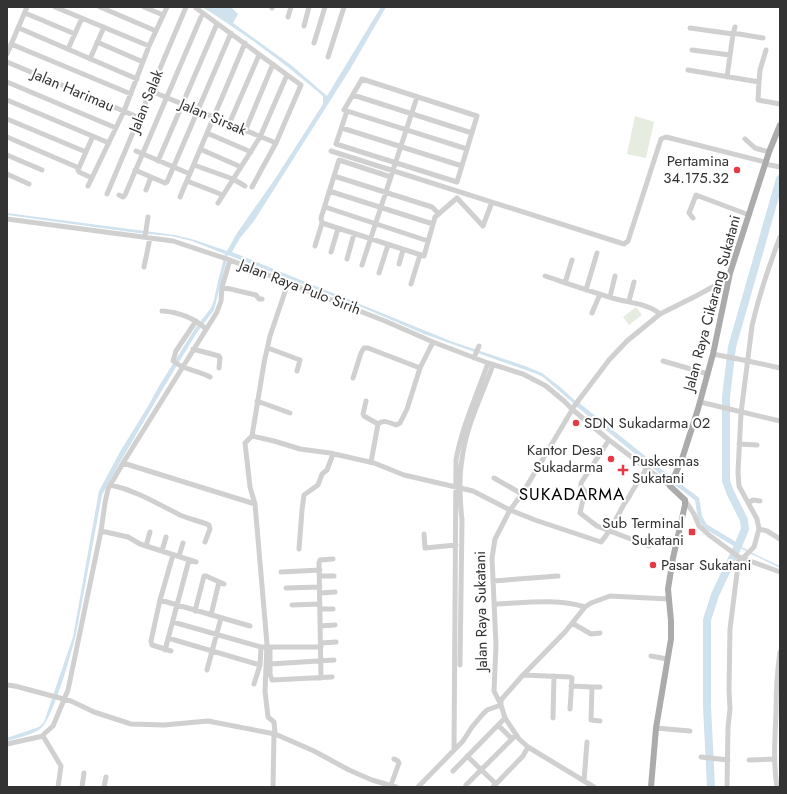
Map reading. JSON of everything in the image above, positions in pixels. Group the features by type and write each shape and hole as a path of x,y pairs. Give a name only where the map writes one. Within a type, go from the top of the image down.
{"main road":[{"name":"Jalan Raya Cikarang Sukatani","path":"672,482 682,459 708,374 716,355 729,278 765,163 780,125"},
{"path":"651,787 656,728 671,638 671,621 668,599 673,558 685,505 685,500 672,482"}],"street":[{"path":"7,54 27,7"},
{"path":"55,7 149,46"},
{"path":"100,7 156,31"},
{"path":"144,7 163,15"},
{"path":"88,186 124,111 149,46 167,7"},
{"name":"Jalan Salak","path":"107,194 186,7"},
{"path":"288,17 291,7"},
{"path":"304,26 310,7"},
{"path":"314,43 325,7"},
{"path":"328,57 344,7"},
{"path":"196,8 301,85 276,143 252,187"},
{"path":"25,13 75,34"},
{"path":"119,196 123,197 125,195 201,17"},
{"path":"68,50 82,18"},
{"path":"158,161 216,26"},
{"path":"728,77 735,27"},
{"path":"18,28 136,78"},
{"path":"90,59 104,28"},
{"path":"690,28 763,38"},
{"path":"135,170 165,183 167,182 231,33"},
{"path":"97,42 143,62"},
{"path":"180,197 245,43"},
{"path":"11,44 131,94"},
{"path":"692,50 730,55"},
{"path":"766,50 760,70 758,100 780,104"},
{"path":"229,124 259,55"},
{"name":"Jalan Harimau","path":"7,62 140,118"},
{"path":"244,131 273,64"},
{"path":"688,70 759,82"},
{"path":"218,203 260,138 287,75"},
{"path":"362,79 477,116 457,182 336,144 347,111 344,110 353,95 362,79"},
{"path":"7,82 116,128"},
{"name":"Jalan Sirsak","path":"151,91 260,138 276,143"},
{"path":"353,95 472,133"},
{"path":"362,265 417,97"},
{"path":"7,100 109,143"},
{"path":"347,111 467,149"},
{"path":"7,119 86,152"},
{"path":"342,128 462,166"},
{"path":"207,133 251,152"},
{"path":"92,178 79,172 79,168 93,136"},
{"path":"7,137 79,168"},
{"path":"332,151 624,244 628,241 661,139 666,138 778,167"},
{"path":"745,139 755,148 769,152"},
{"path":"200,149 241,167"},
{"path":"136,151 190,174"},
{"path":"7,155 42,170"},
{"path":"315,246 322,224 321,218 339,160 391,177"},
{"path":"194,165 233,179 245,186"},
{"path":"7,174 29,184"},
{"path":"334,176 432,207 439,214"},
{"path":"146,190 151,177"},
{"path":"187,180 223,195"},
{"path":"329,191 433,224"},
{"path":"693,218 689,213 696,195 749,215"},
{"path":"322,224 424,256 435,217 457,198 483,226 492,202"},
{"path":"325,207 428,241"},
{"path":"144,267 148,216"},
{"name":"Jalan Raya Pulo Sirih","path":"7,219 146,235 173,241 227,259 386,321 433,342 477,352 490,364 523,374 539,381 574,408"},
{"path":"331,252 338,229"},
{"path":"347,259 354,234"},
{"path":"727,787 728,727 730,709 730,629 741,556 754,547 759,529 756,519 739,486 738,481 741,413 755,313 780,237"},
{"path":"379,273 388,245"},
{"path":"399,264 403,250"},
{"path":"586,290 597,253"},
{"path":"410,284 420,255"},
{"path":"7,744 43,736 53,726 68,690 101,532 105,502 110,485 219,306 227,259"},
{"path":"565,283 572,260"},
{"path":"546,276 586,290 629,301 655,310 660,314"},
{"path":"610,297 615,276"},
{"name":"Jalan Raya Sukatani","path":"590,786 514,737 494,691 496,645 493,544 510,510 522,494 579,400 597,375 622,345 660,314 729,278"},
{"path":"629,301 634,282"},
{"path":"273,787 275,734 274,722 268,717 266,705 266,647 255,504 250,487 245,444 252,436 257,401 273,326 288,283"},
{"path":"222,287 256,295 258,299 262,299"},
{"path":"592,313 600,294"},
{"path":"162,311 170,312 197,322 205,328"},
{"path":"197,322 176,351 173,362 181,367 203,373 210,377"},
{"path":"378,424 381,422 396,425 400,423 407,409 420,368 433,342"},
{"path":"268,348 300,360 297,371"},
{"path":"353,378 364,348 368,348 420,368"},
{"path":"193,349 219,356 219,368"},
{"path":"716,355 780,368"},
{"path":"663,361 708,374"},
{"path":"472,413 479,402 490,364"},
{"path":"460,665 456,545 456,460 472,413 473,403 490,364"},
{"path":"257,401 290,413"},
{"path":"366,401 363,414 364,416 378,424"},
{"path":"473,403 479,402"},
{"path":"700,402 741,413 780,421"},
{"path":"574,408 609,440 646,469 672,482"},
{"path":"371,462 378,424"},
{"path":"252,436 300,449 371,462 404,475 456,487 482,495 510,510 535,520 601,542 609,532 646,469"},
{"path":"609,440 581,483 585,490 580,513 597,526 609,532 649,546"},
{"path":"739,444 757,445"},
{"path":"299,549 304,495 318,485 322,474 327,470 333,454"},
{"path":"123,463 255,504"},
{"path":"494,478 522,494"},
{"path":"110,485 126,488 181,515 209,526 210,527 205,542"},
{"path":"454,750 458,573 462,520 456,487"},
{"path":"685,500 694,514 699,526 730,551 780,572"},
{"path":"748,503 753,500 760,502"},
{"path":"759,529 767,531 780,539"},
{"path":"101,532 128,537 135,542 196,562"},
{"path":"146,546 150,532"},
{"path":"424,534 425,548 456,545"},
{"path":"162,551 166,537"},
{"path":"179,556 183,543"},
{"path":"171,651 152,645 151,643 160,600 173,555"},
{"path":"321,678 320,560 333,559"},
{"path":"165,650 189,560"},
{"path":"281,572 320,573 334,576"},
{"path":"195,611 204,576 206,576 222,583 211,615"},
{"path":"493,581 558,576"},
{"path":"286,588 335,592"},
{"path":"418,787 463,741 472,727 487,710 501,705 501,700 565,632 585,607 596,600 610,596 668,599"},
{"path":"160,600 250,626"},
{"path":"494,604 549,602 572,603 585,607"},
{"path":"292,605 320,606 333,609"},
{"path":"207,670 221,618"},
{"path":"173,622 266,647 321,645 336,642"},
{"path":"572,623 591,634 600,632"},
{"path":"320,626 335,625"},
{"path":"168,638 260,665"},
{"path":"266,647 272,680 332,677"},
{"path":"254,684 266,647"},
{"path":"777,787 775,759 776,680 780,652"},
{"path":"651,656 667,659"},
{"path":"270,664 334,660"},
{"path":"523,675 572,678 570,709"},
{"path":"553,718 554,676"},
{"path":"7,685 79,704 94,712 131,724 164,725 208,721 275,734 314,751 349,770 372,780 393,786 399,763 394,759"},
{"path":"571,686 600,687"},
{"path":"592,686 590,720 600,721"},
{"path":"453,771 505,718"},
{"path":"466,785 514,737 498,725"},
{"path":"656,728 690,731"},
{"path":"43,736 58,759 60,766 58,787"},
{"path":"584,781 587,742"},
{"path":"467,756 494,786 523,756 528,747"},
{"path":"701,757 728,760"},
{"path":"748,760 775,759"},
{"path":"82,787 84,773"},
{"path":"104,787 106,777"}],"shaded area":[{"path":"635,116 654,122 646,158 627,154"},
{"path":"636,307 642,315 629,325 623,317"}],"water":[{"path":"202,7 231,7 238,14 233,23 291,65 327,96 381,7 386,7 349,71 254,221 240,238 232,252 453,342 542,373 581,406 579,408 543,377 537,374 424,334 359,306 228,255 214,310 196,334 102,495 76,634 62,684 51,712 46,722 38,730 25,736 7,741 7,738 39,727 44,722 73,637 99,491 121,450 159,386 196,327 211,308 225,254 192,241 171,236 138,233 7,215 7,213 175,235 227,251 237,233 275,179 323,104 323,96 294,72 249,38"}],"waterway":[{"path":"711,787 707,706 707,620 715,595 745,529 744,520 726,481 726,397 732,347 780,179"},
{"path":"577,404 697,499 700,517 705,526 738,546"},
{"path":"738,546 748,551"},
{"path":"751,553 780,567"}],"place":[{"name":"Pertamina 34.175.32","path":"737,170"},
{"name":"SDN Sukadarma 02","path":"576,423"},
{"name":"Kantor Desa Sukadarma","path":"611,459"},
{"name":"Puskesmas Sukatani","path":"623,470"},
{"name":"Sub Terminal Sukatani","path":"692,532"},
{"name":"Pasar Sukatani","path":"653,565"}],"district":[{"name":"SUKADARMA","path":"572,494"}]}
